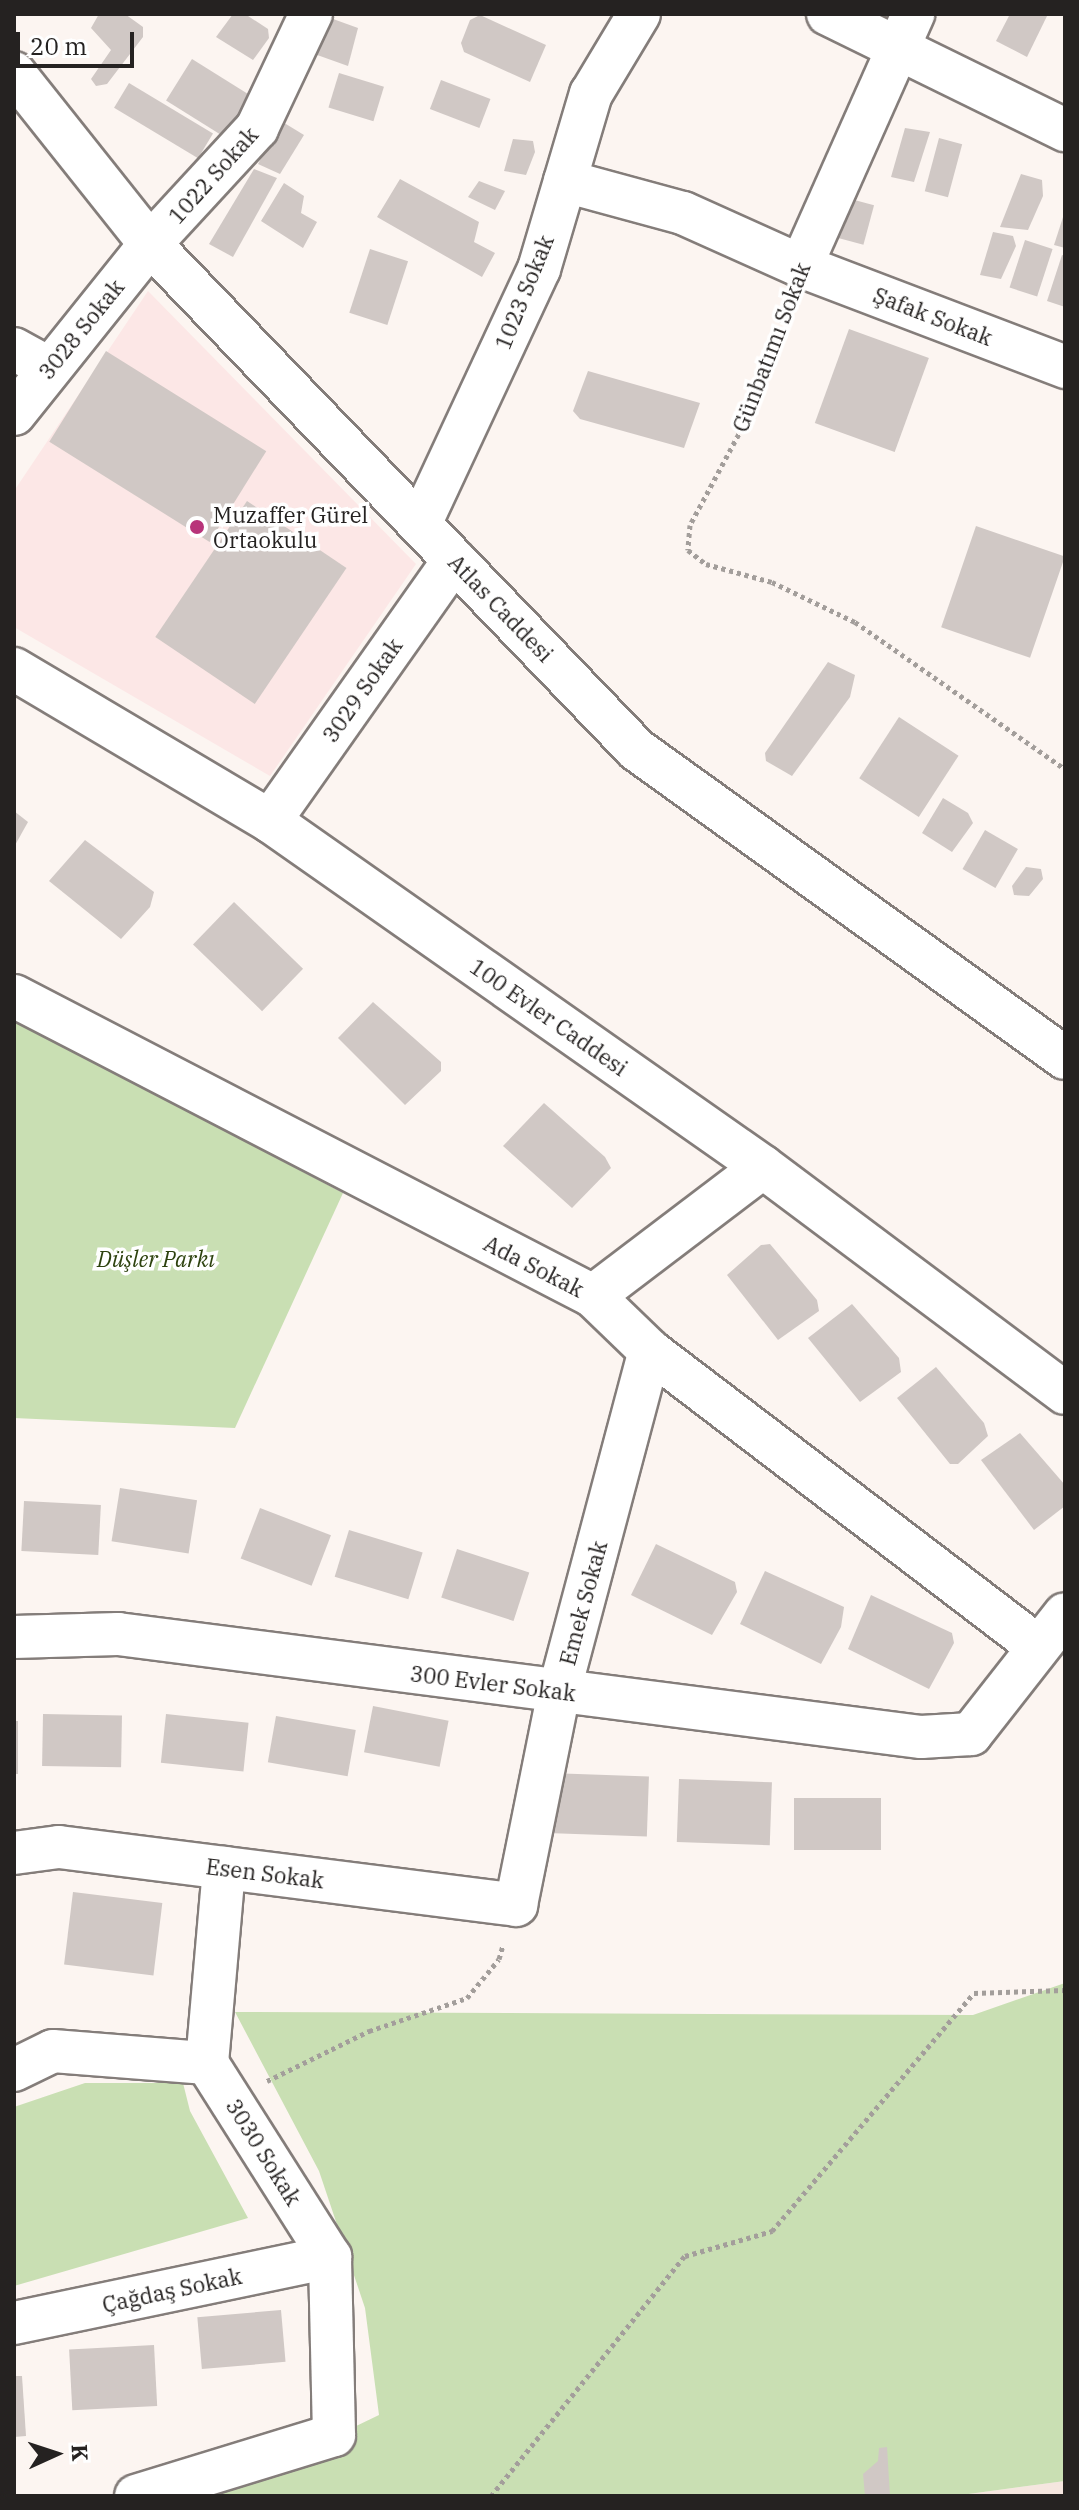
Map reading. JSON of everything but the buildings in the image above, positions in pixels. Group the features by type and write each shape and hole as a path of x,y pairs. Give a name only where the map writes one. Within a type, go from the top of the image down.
{"street":[{"name":"1022 Sokak","path":"150,244 257,128 311,14"},
{"name":"1023 Sokak","path":"420,524 539,269 591,94 639,14"},
{"path":"828,14 907,32 1065,130"},
{"name":"Günbatımı Sokak","path":"801,266 907,32"},
{"name":"Atlas Caddesi","path":"14,73 150,244 637,750 1065,1058"},
{"name":"Şafak Sokak","path":"565,181 683,213 801,266 1065,367"},
{"name":"3028 Sokak","path":"14,414 31,358 150,244"},
{"name":"3029 Sokak","path":"270,821 454,560"},
{"name":"100 Evler Caddesi","path":"14,669 270,821 763,1167 1065,1393"},
{"name":"Ada Sokak","path":"14,996 593,1296 650,1351 1038,1647"},
{"path":"593,1296 763,1167"},
{"name":"Emek Sokak","path":"516,1905 559,1692 650,1351"},
{"path":"1038,1647 1065,1614"},
{"name":"300 Evler Sokak","path":"14,1637 118,1634 921,1737 971,1734 1038,1647"},
{"name":"Esen Sokak","path":"14,1853 59,1847 516,1905"},
{"path":"14,2070 53,2051 207,2063 224,1868"},
{"name":"3030 Sokak","path":"207,2063 330,2257"},
{"path":"136,2496 334,2435 330,2257"},
{"name":"Çağdaş Sokak","path":"14,2323 330,2257"}],"path":[{"name":"Günbatımı Sokak","path":"801,266 750,413 690,525 688,550 706,564 772,582 855,622 1065,769"},
{"path":"231,2100 369,2031 467,1998 499,1959 516,1905"},
{"path":"491,2496 685,2256 772,2231 974,1993 1065,1990"}],"shaded area":[{"name":"Muzaffer Gürel Ortaokulu","path":"148,291 416,564 270,776 14,627 14,491"},
{"path":"1065,2481 1065,2496 954,2496"}],"green space":[{"name":"Düşler Parkı","path":"14,1019 343,1193 235,1428 14,1418"},
{"path":"1065,1983 1065,2481 954,2496 194,2496 221,2491 379,2415 365,2308 319,2171 235,2012 973,2015"},
{"path":"85,2083 183,2083 190,2111 248,2218 14,2286 14,2107"}],"place":[{"name":"Muzaffer Gürel Ortaokulu","path":"197,527"}]}
